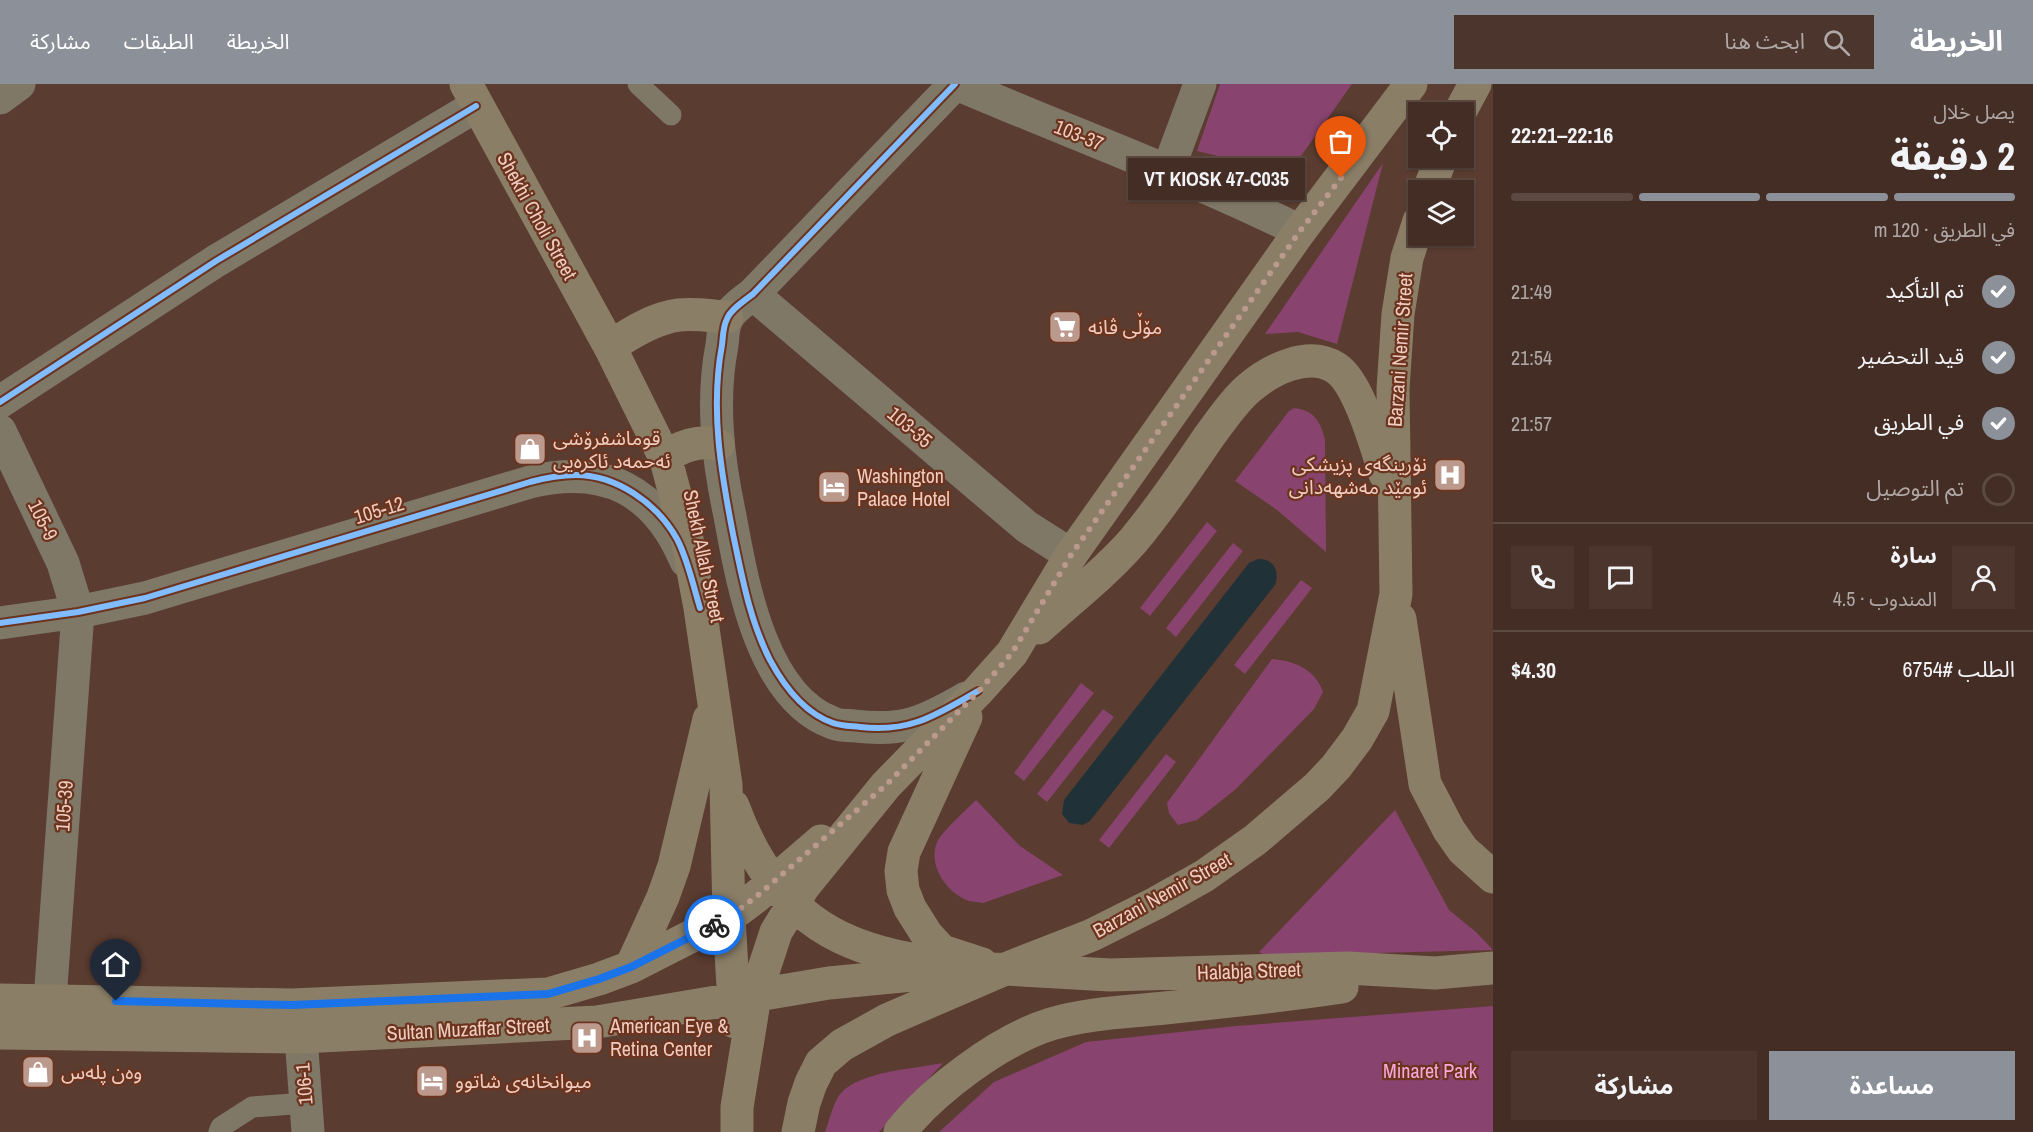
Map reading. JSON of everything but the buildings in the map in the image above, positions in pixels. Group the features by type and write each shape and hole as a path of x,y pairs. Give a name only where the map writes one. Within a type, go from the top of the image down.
{"main road":[{"path":"1012,653 1071,555 1300,231 1411,84"},
{"path":"1465,102 1475,84"},
{"name":"Shekhi Choli Street","path":"471,95 610,347"},
{"name":"Barzani Nemir Street","path":"798,1132 804,1103 821,1063 842,1045 887,1020 1005,969 1092,935 1197,880 1255,840 1317,787 1357,740 1373,711 1396,594 1393,389 1398,314 1411,246"},
{"path":"610,347 628,334 664,317 682,314 727,317"},
{"name":"Shekh Allah Street","path":"610,347 666,460 687,539 700,609 726,785"},
{"path":"783,893 804,886 886,785 978,692 1012,653 1127,548 1143,530 1225,416 1246,390 1261,378 1285,366 1303,362 1324,363 1336,368 1350,382 1394,498"},
{"path":"666,460 670,454 685,447 705,442 718,444"},
{"path":"1396,594 1425,784 1435,805 1463,850 1493,877"},
{"path":"978,692 904,852 901,871 910,908 927,935 942,951 959,958 1005,969"},
{"path":"631,967 663,897 674,866 713,699"},
{"path":"726,785 752,851 783,893 811,919 850,942 893,956 965,970"},
{"path":"726,785 729,917 745,998 737,1119"},
{"path":"745,998 776,932 783,893"},
{"name":"Sultan Muzaffar Street","path":"0,1000 292,1005 531,995 565,990 631,967 729,917 783,893"},
{"name":"Halabja Street","path":"1005,969 1110,975 1347,968 1435,973 1493,968"},
{"name":"Sultan Muzaffar Street","path":"0,1032 301,1037 597,1022 829,983 965,970 1005,969"},
{"path":"900,1132 931,1100 987,1055 1052,1024 1094,1016 1338,988 1435,973"}],"street":[{"path":"0,98 19,84"},
{"path":"956,84 753,294 727,317 718,369 716,397 718,444 728,509 750,610 770,659 782,679 802,704 834,724 867,728 898,728 936,716 978,692"},
{"name":"103-37","path":"956,84 1069,132 1168,170 1300,231"},
{"path":"1168,170 1200,84"},
{"path":"0,402 471,95"},
{"name":"103-35","path":"753,294 1027,527 1071,555"},
{"name":"105-9","path":"0,431 63,564 78,612"},
{"name":"105-12","path":"0,623 78,612 145,598 530,482 554,476 578,475 602,479 625,488 645,501 663,518 677,539 686,561 700,609"},
{"name":"105-39","path":"50,1000 78,612"},
{"name":"106-1","path":"301,1037 307,1117"}],"lane":[{"path":"638,84 671,114"},
{"path":"219,1132 221,1127 252,1107 307,1117"}],"green space":[{"path":"1220,84 1352,84 1289,173 1197,151"},
{"path":"1383,163 1337,344 1298,332 1265,334"},
{"path":"1294,408 1312,414 1319,422 1325,440 1326,552 1277,510 1235,481 1289,411"},
{"path":"1207,522 1217,531 1150,616 1140,608"},
{"path":"1233,543 1243,551 1176,637 1166,628"},
{"path":"1301,580 1312,588 1245,674 1234,665"},
{"path":"1272,659 1296,664 1315,677 1323,692 1314,709 1236,789 1197,820 1178,825 1169,813 1167,803"},
{"path":"1081,683 1094,693 1024,781 1014,773"},
{"path":"1103,709 1114,717 1047,802 1037,794"},
{"path":"1166,754 1176,762 1109,848 1099,840"},
{"path":"976,800 1020,846 1063,875 983,903 969,901 952,891 940,875 936,865 934,856 936,846 944,832"},
{"path":"1395,810 1449,910 1476,932 1493,950 1375,953 1283,965 1259,952"},
{"name":"Minaret Park","path":"1493,1006 1493,1132 939,1132 994,1082 1086,1042 1236,1026"},
{"path":"943,1063 879,1132 825,1132 836,1101 841,1093 850,1086 874,1075"}],"water":[{"path":"1258,559 1272,563 1277,575 1275,585 1090,821 1083,825 1069,823 1062,814 1064,800 1249,563"}],"cycle path":[{"path":"955,84 753,294 731,312 724,328 717,393 717,417 725,487 747,598 770,660 796,698 813,713 833,723 878,728 908,725 922,720 978,691"},
{"path":"0,402 216,261 476,106"},
{"path":"0,623 78,612 145,598 530,482 576,475 591,476 620,486 647,503 658,514 669,526 681,547 700,608"}],"way so far":[{"path":"714,925 757,896 886,785 978,692 1012,653 1071,555 1300,231 1341,178"}],"place":[{"name":"VT KIOSK 47-C035","path":"1341,178"},
{"name":"مۆڵی ڤانە","path":"1065,327"},
{"name":"قوماشفرۆشی ئەحمەد ئاکرەیی","path":"530,449"},
{"name":"نۆرینگەی پزیشکی ئومێد مەشهەدانی","path":"1450,475"},
{"name":"Washington Palace Hotel","path":"834,487"},
{"name":"American Eye & Retina Center","path":"587,1038"},
{"name":"وەن پلەس","path":"38,1072"},
{"name":"میوانخانەی شاتوو","path":"432,1081"}],"route":[{"path":"116,1001 292,1005 548,994 631,967 714,925"}]}
